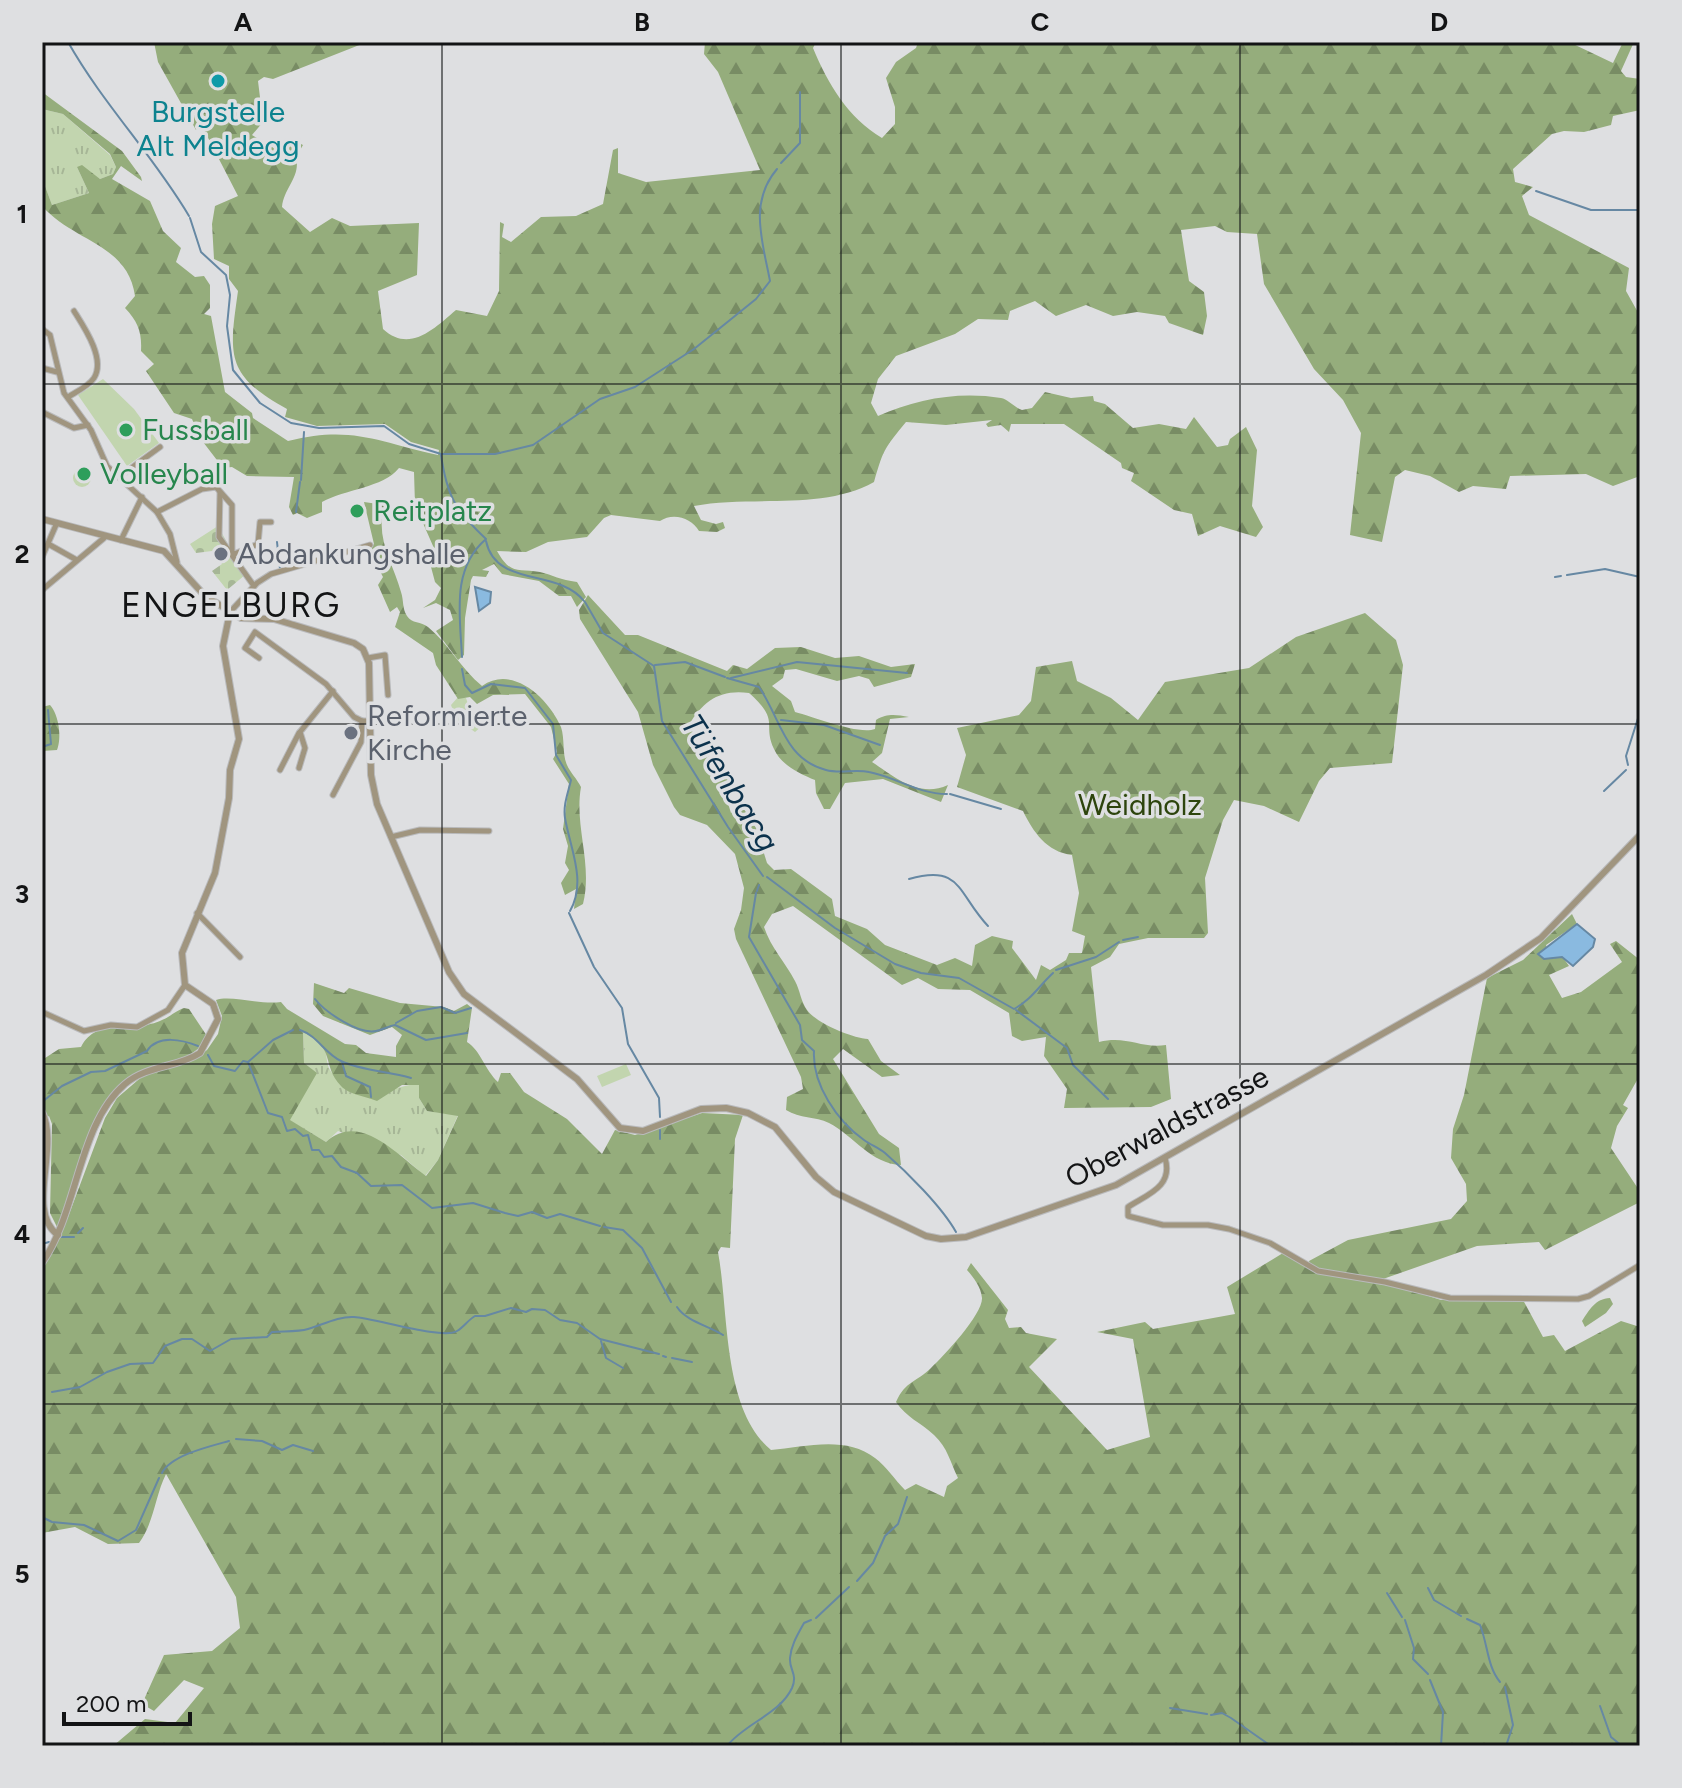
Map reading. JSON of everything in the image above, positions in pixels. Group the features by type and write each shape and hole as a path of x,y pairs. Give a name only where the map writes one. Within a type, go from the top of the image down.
{"street":[{"path":"68,397 92,381 97,370 90,340 74,311"},
{"path":"42,329 50,335 57,372 68,397 88,425 107,466 157,512 170,534 177,562"},
{"path":"42,368 57,372"},
{"path":"42,412 74,428 88,425"},
{"path":"119,477 160,447"},
{"path":"157,512 208,487 216,487 232,505 232,555"},
{"path":"220,492 218,534 254,586"},
{"path":"121,541 142,497"},
{"path":"42,519 104,538 159,549 177,562 205,596 246,620 276,619 354,643 368,658 384,654 388,695"},
{"path":"258,544 260,522 271,522"},
{"path":"42,557 50,545 56,525"},
{"path":"42,590 75,559 104,538"},
{"path":"232,555 267,541"},
{"path":"50,545 63,549 75,559"},
{"path":"42,1012 84,1031 111,1025 137,1027 168,1010 185,985 182,953 219,856 230,770 239,739 223,646 230,612 254,586 278,571 370,545"},
{"path":"259,658 245,648 255,632 333,691 354,717 366,721 361,742 333,795"},
{"name":"Oberwaldstrasse","path":"368,658 366,721 377,804 449,972 461,990 577,1079 611,1121 624,1130 643,1131 701,1109 726,1108 748,1113 775,1127 816,1177 834,1192 926,1236 946,1239 1076,1202 1165,1158 1528,949 1640,835"},
{"path":"280,770 294,737 333,691"},
{"path":"299,768 305,748 300,732"},
{"path":"391,837 413,831 489,831"},
{"path":"197,913 240,957"},
{"path":"42,1263 58,1235 97,1128 114,1095 137,1076 194,1057 209,1040 218,1019 216,1008 185,985"},
{"path":"42,1112 48,1139 43,1213 58,1235"},
{"path":"1165,1158 1167,1167 1162,1183 1150,1197 1128,1207 1128,1216 1163,1225 1208,1225 1256,1236 1308,1266 1331,1275 1385,1282 1460,1300 1578,1299 1589,1296 1640,1265"}],"green space":[{"path":"154,42 367,42 273,79 264,77 258,81 263,122 252,135 277,150 297,142 303,145 296,157 296,170 282,207 310,232 332,218 350,226 419,223 417,275 378,291 383,329 393,336 411,339 430,331 456,310 487,316 499,291 500,222 504,224 502,237 511,242 541,217 576,216 603,204 613,150 618,148 618,173 646,182 760,170 718,72 704,54 705,42 816,42 813,48 840,99 859,121 882,138 895,124 895,107 886,78 896,62 916,48 918,42 1569,42 1613,63 1623,42 1634,42 1621,71 1626,77 1640,79 1640,110 1613,116 1611,125 1584,132 1552,134 1513,169 1515,182 1533,187 1522,196 1529,215 1629,268 1626,291 1640,316 1640,476 1613,486 1586,474 1510,476 1506,489 1473,486 1459,492 1430,476 1405,470 1395,477 1382,542 1350,535 1361,433 1343,400 1314,369 1264,284 1257,234 1227,232 1215,226 1181,230 1189,281 1204,292 1207,316 1203,335 1169,323 1165,316 1137,312 1113,316 1086,305 1056,316 1035,301 1010,311 1008,320 978,319 955,334 896,356 878,379 871,403 878,416 923,401 969,395 1004,399 1022,410 1032,408 1045,392 1071,398 1093,396 1094,401 1105,404 1133,428 1159,424 1186,429 1194,417 1217,447 1228,445 1230,439 1246,427 1257,450 1252,506 1263,527 1256,537 1220,526 1198,536 1192,514 1174,510 1131,481 1134,473 1122,468 1121,463 1064,424 1011,424 1009,432 1001,425 988,427 986,424 992,420 946,425 906,422 886,449 874,482 854,491 809,499 694,506 701,520 716,524 723,522 725,528 717,532 699,531 692,523 676,517 660,521 611,515 604,518 587,537 548,542 526,552 497,551 511,568 577,582 586,597 577,607 571,596 559,596 539,581 502,574 494,564 482,570 489,571 486,577 473,576 471,580 465,618 464,655 458,660 436,631 453,620 450,610 436,603 423,608 435,600 441,588 435,582 431,567 437,555 415,505 414,472 399,468 374,484 322,502 322,512 307,518 297,513 293,515 289,507 294,477 247,476 232,467 223,468 200,438 192,419 174,413 146,371 154,364 141,351 138,328 125,308 135,296 122,265 42,206 42,178 52,205 89,193 77,167 82,165 100,179 113,174 116,167 110,154 63,114 42,109 42,92 122,151 141,177 142,181 121,166 112,179 150,201 163,231 181,248 176,262 195,277 204,276 210,285 210,308 204,314 211,316 225,392 252,413 253,418 288,441 310,436 348,435 438,455 439,450 411,442 385,424 317,426 285,417 287,409 267,397 242,374 233,347 238,291 229,279 229,266 214,259 212,224 215,206 238,196 204,130 206,117 201,114 196,130 158,62"},
{"path":"42,109 63,114 110,155 116,167 113,174 100,179 77,167 89,193 52,205 42,178"},
{"name":"Fussball","path":"103,379 134,409 159,443 127,466 78,395"},
{"path":"82,469 91,478 82,487 73,478"},
{"name":"Reitplatz","path":"357,502 366,511 357,520 348,511"},
{"path":"364,502 385,505 383,539 409,619 435,633 482,686 506,679 529,688 548,706 561,727 565,761 581,787 579,802 586,874 583,904 574,909 576,889 565,895 561,883 569,870 565,863 568,846 563,829 569,784 553,759 557,752 551,727 525,694 493,695 477,704 470,697 458,699 436,665 433,653 395,627 400,612 397,607 390,612 378,585 383,577 369,550 374,544"},
{"path":"218,526 245,575 227,590 212,571 222,564 212,551 196,553 190,544"},
{"name":"Weidholz","path":"588,595 625,635 638,635 727,671 733,665 747,669 775,648 801,647 835,658 859,656 891,667 915,664 911,677 874,687 869,679 859,676 837,681 796,669 785,670 783,678 772,686 791,701 795,712 847,728 875,729 876,720 884,716 909,717 890,719 882,753 872,762 918,788 948,785 941,802 883,779 845,783 830,809 824,809 816,793 815,780 792,768 777,755 771,740 768,716 749,693 729,693 713,698 700,709 689,725 699,745 737,786 734,791 728,789 726,797 731,813 742,806 756,828 767,863 774,870 791,869 832,899 835,916 867,929 885,945 937,965 955,958 972,966 975,945 992,936 1013,941 1012,948 1036,980 1041,965 1050,970 1066,960 1069,953 1082,953 1085,936 1072,931 1079,893 1072,855 1055,850 1042,840 1023,811 957,787 966,755 957,728 1019,715 1031,701 1036,667 1072,661 1077,681 1111,698 1138,720 1165,682 1249,668 1296,637 1365,613 1396,640 1403,665 1392,763 1330,768 1319,781 1299,822 1264,806 1234,800 1223,820 1205,878 1208,933 1204,938 1148,938 1119,944 1110,957 1091,967 1099,1042 1118,1040 1166,1045 1171,1099 1151,1107 1064,1108 1067,1089 1044,1056 1046,1037 1022,1041 1012,1036 1009,1013 970,990 938,989 918,978 902,985 793,906 772,914 764,927 795,981 807,1010 835,1029 868,1039 881,1061 900,1075 882,1077 843,1049 833,1059 879,1134 899,1148 901,1165 890,1163 872,1155 829,1123 786,1110 787,1097 803,1089 801,1077 736,939 734,929 744,888 735,854 707,825 680,815 674,807 653,765 638,712 580,619 579,610"},
{"path":"459,696 466,698 471,713 479,718 482,726 475,732 456,719 451,705"},
{"path":"50,705 57,720 59,745 57,750 42,751 45,735 42,707"},
{"path":"1572,914 1577,924 1546,945 1551,959 1562,956 1569,966 1549,975 1562,998 1581,992 1622,962 1610,944 1616,941 1640,960 1640,1075 1623,1105 1628,1108 1617,1126 1611,1148 1637,1187 1640,1185 1640,1202 1545,1250 1539,1242 1477,1246 1383,1279 1329,1273 1310,1265 1309,1261 1348,1240 1451,1219 1467,1201 1466,1184 1451,1158 1453,1129 1464,1095 1487,978 1523,960"},
{"path":"314,983 344,993 349,988 400,1003 444,1007 454,1011 467,1004 472,1008 467,1042 498,1082 501,1073 510,1073 524,1092 567,1119 602,1154 615,1130 635,1135 702,1113 743,1115 735,1139 730,1248 721,1247 718,1252 730,1358 744,1410 755,1432 771,1450 824,1444 851,1447 875,1458 905,1490 916,1484 944,1497 947,1486 958,1478 939,1440 896,1402 908,1386 945,1354 981,1305 979,1286 967,1270 971,1263 1008,1310 1005,1319 1009,1328 1021,1327 1026,1333 1057,1339 1029,1367 1107,1450 1150,1437 1133,1339 1097,1332 1145,1322 1153,1329 1235,1314 1227,1287 1283,1253 1317,1273 1407,1289 1441,1300 1523,1300 1543,1337 1554,1335 1565,1351 1621,1321 1640,1327 1640,1746 113,1746 145,1719 175,1723 204,1688 184,1680 154,1711 142,1704 164,1655 212,1651 240,1628 236,1597 166,1474 148,1527 139,1543 108,1544 75,1527 42,1533 42,1270 68,1217 105,1118 117,1098 145,1074 192,1061 207,1050 218,1034 222,1016 216,1000 281,1002 287,1009 345,1044 356,1045 366,1053 396,1057 396,1046 402,1035 392,1027 370,1035 323,1016 313,1004","holes":["303,1032 314,1038 325,1051 335,1078 348,1091 377,1101 402,1085 419,1085 419,1098 427,1111 458,1116 438,1160 426,1176 391,1148 365,1134 352,1131 326,1142 290,1120 317,1073 304,1063"]},
{"path":"184,1008 189,1009 207,1036 191,1054 144,1069 123,1082 112,1095 94,1131 58,1229 50,1213 52,1124 49,1116 42,1120 42,1060 59,1049 81,1047 97,1031 151,1024"},
{"path":"303,1032 324,1049 330,1070 338,1078 384,1089 420,1085 419,1098 427,1111 458,1115 438,1160 425,1176 401,1155 338,1131 326,1142 289,1120 316,1073 304,1063"},
{"path":"626,1064 631,1075 602,1087 597,1076"},
{"path":"1610,1298 1613,1304 1606,1313 1585,1327 1582,1321 1590,1309 1600,1300"}],"water":[{"path":"475,587 491,592 490,603 479,611"},
{"path":"1577,924 1595,939 1593,947 1573,966 1562,957 1544,959 1538,954"}],"waterway":[{"path":"68,42 189,216"},
{"path":"781,163 800,143 800,92"},
{"path":"190,218 201,252 226,275 230,295 227,326 233,370 260,403 291,423 319,428 384,426 409,444 441,454 495,454 533,445 600,399 635,387 694,349 756,299 770,281 761,238 760,209 768,182 777,169"},
{"path":"1536,191 1591,210 1640,210"},
{"path":"301,480 304,432"},
{"path":"441,455 454,502 486,539 475,551 462,578 459,609 462,657"},
{"path":"296,512 300,482"},
{"path":"486,541 492,556 502,566 559,584 584,601"},
{"path":"277,542 280,569"},
{"path":"1567,575 1605,569 1640,577"},
{"path":"1555,577 1561,576"},
{"name":"Tüfenbacg","path":"585,602 603,633 654,666 662,721 728,827 763,876"},
{"path":"655,665 685,662 725,677"},
{"path":"731,678 797,662 907,673"},
{"path":"462,669 465,685 472,693 491,684 525,688 553,724 556,755 571,780 565,813 576,864 577,888 570,911"},
{"path":"727,678 759,687 792,747 812,765 831,771 869,772 926,791 947,794"},
{"path":"42,747 51,744 48,710"},
{"path":"1628,765 1626,756 1640,712"},
{"path":"781,720 824,725 880,745"},
{"path":"1604,791 1626,770"},
{"path":"950,794 1001,809"},
{"path":"909,879 926,875 949,879 957,884 988,926"},
{"path":"767,877 835,928 895,964 921,973 959,978 1014,1009 1053,973"},
{"path":"757,891 759,885"},
{"path":"756,893 749,937 800,1025 802,1040 814,1051 817,1076 828,1101 854,1132 885,1153 913,1180 956,1232"},
{"path":"569,913 594,967 622,1008 628,1044 659,1098 660,1117"},
{"path":"1123,940 1138,937"},
{"path":"1056,970 1096,957 1119,942"},
{"path":"315,999 334,1016 361,1030 376,1031 395,1025 426,1040 467,1033"},
{"path":"396,1023 417,1011 441,1007 455,1013 471,1008"},
{"path":"1016,1010 1067,1048 1073,1065 1108,1099"},
{"path":"248,1062 273,1040 293,1030"},
{"path":"300,1030 312,1036 341,1061 411,1078"},
{"path":"42,1102 62,1086 91,1072 105,1071 147,1051 158,1042 178,1040 198,1046"},
{"path":"208,1055 214,1066 235,1071 243,1061 248,1062 268,1113 282,1117 287,1131 295,1129 303,1136 308,1135 312,1150 319,1150 324,1157 332,1156 341,1167 357,1173 371,1186 402,1185 432,1208 473,1203 518,1216 532,1212 547,1218 560,1214 600,1226"},
{"path":"342,1062 346,1076 370,1087 371,1097"},
{"path":"660,1130 660,1139"},
{"path":"604,1227 623,1230 642,1248 671,1302"},
{"path":"78,1233 83,1228"},
{"path":"61,1237 74,1237"},
{"path":"42,1244 49,1242"},
{"path":"677,1307 692,1320 723,1335"},
{"path":"52,1392 80,1387 130,1364 153,1363 165,1346 182,1339 192,1339 210,1351 231,1339 267,1337 272,1332 304,1330 348,1317 449,1333 457,1331 475,1316 511,1308 526,1312 545,1310 560,1320 577,1323 600,1339 659,1354"},
{"path":"601,1341 606,1358 623,1368"},
{"path":"672,1358 692,1362"},
{"path":"236,1439 262,1441 282,1450 293,1445 313,1451"},
{"path":"162,1473 182,1456 229,1441"},
{"path":"42,1517 52,1522 84,1525 118,1541 136,1530 159,1478"},
{"path":"857,1581 873,1563 885,1536 898,1524 907,1497"},
{"path":"816,1618 849,1587"},
{"path":"1428,1588 1434,1600 1461,1616"},
{"path":"1387,1593 1402,1617"},
{"path":"1467,1619 1480,1625 1490,1662 1500,1682"},
{"path":"727,1746 786,1697 794,1679 790,1662 792,1649 804,1623 811,1620"},
{"path":"1405,1620 1414,1648 1413,1659 1428,1674"},
{"path":"1430,1680 1443,1712 1441,1746"},
{"path":"1505,1687 1513,1725 1506,1746"},
{"path":"1600,1706 1611,1737 1622,1746"},
{"path":"1170,1708 1207,1714"},
{"path":"1211,1715 1222,1713 1271,1746"}],"place":[{"name":"Burgstelle Alt Meldegg","path":"218,81"},
{"name":"Fussball","path":"126,430"},
{"name":"Volleyball","path":"84,474"},
{"name":"Reitplatz","path":"357,511"},
{"name":"Abdankungshalle","path":"221,554"},
{"name":"Reformierte Kirche","path":"351,733"}],"district":[{"name":"ENGELBURG","path":"231,605"}]}
